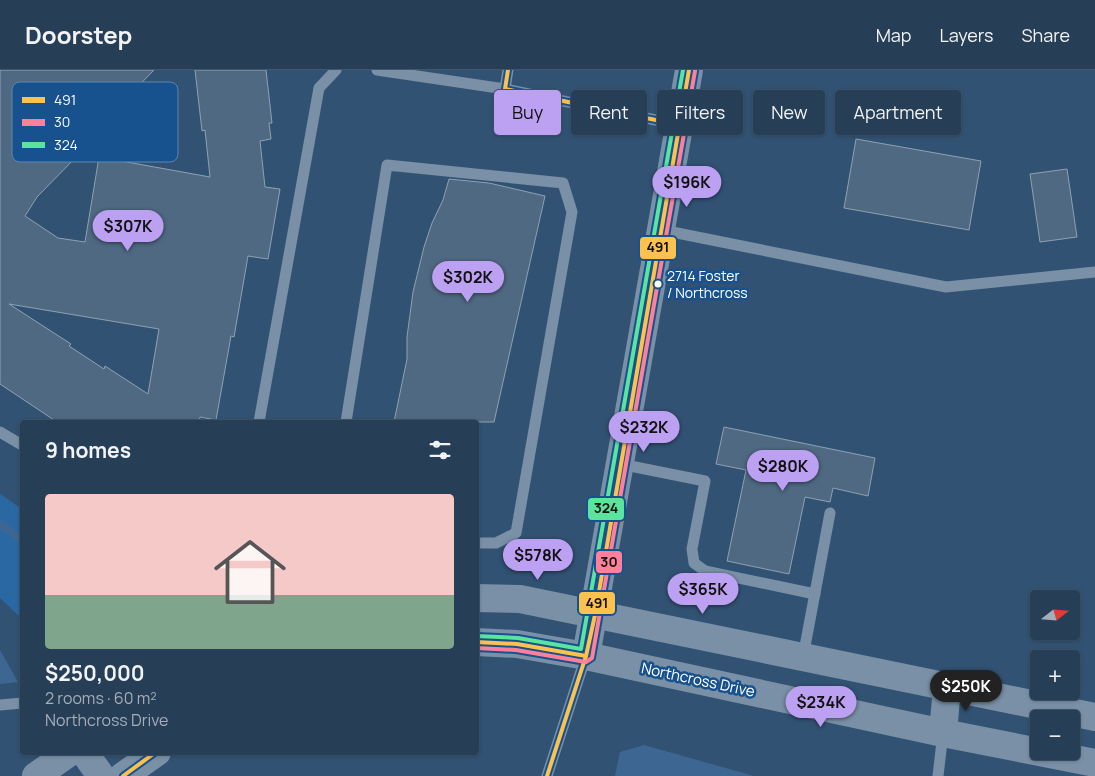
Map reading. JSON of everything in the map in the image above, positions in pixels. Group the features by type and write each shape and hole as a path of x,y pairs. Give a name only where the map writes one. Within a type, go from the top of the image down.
{"street":[{"path":"686,90 689,70"},
{"path":"586,656 595,615 678,135"},
{"path":"479,598 520,599 1095,717"},
{"name":"Northcross Drive","path":"479,642 517,644 586,656 943,733 1095,763"},
{"path":"943,733 947,687"},
{"path":"36,776 66,755"},
{"path":"86,755 101,776"},
{"path":"123,776 153,755"}],"lane":[{"path":"259,420 319,88 336,70"},
{"path":"378,70 505,89 657,120"},
{"path":"505,89 508,70"},
{"path":"346,420 387,165 562,183 572,212 516,532 496,543 479,543"},
{"path":"662,230 946,287 1095,272"},
{"path":"0,432 20,444"},
{"path":"620,464 705,481 692,549 694,563 705,570 815,594"},
{"path":"803,657 830,513"},
{"path":"547,776 586,656"},
{"path":"0,705 20,703"},
{"path":"938,776 943,733"}],"shaded area":[{"path":"0,494 20,508 20,617 0,598"},
{"path":"0,650 18,682 0,684"},
{"path":"644,745 754,776 615,776 620,752"}],"building":[{"path":"0,70 154,70 142,82 12,82 12,162 71,162 37,197 25,216 58,238 85,242 98,162 127,162 210,177 205,130 202,131 195,70 266,70 272,123 269,123 271,139 260,141 265,187 280,189 268,259 248,256 234,337 231,336 216,420 200,417 199,420 54,420 0,384","holes":["9,304 159,329 148,394 105,366 104,369 69,346 71,344"]},
{"path":"856,139 981,161 969,230 844,208"},
{"path":"1067,169 1077,237 1040,242 1030,174"},
{"path":"449,179 489,183 545,196 494,422 479,422 479,420 394,420 407,359 407,337 413,292 424,247 432,223 443,200"},
{"path":"724,427 875,458 868,496 833,488 830,502 805,497 789,574 727,561 746,470 716,464"}],"waterway":[{"path":"0,524 20,539"}],"transit line":[{"name":"491","path":"508,70 505,89 657,120"},
{"name":"324","path":"479,636 518,638 581,649 683,70"},
{"name":"491","path":"547,776 586,656 595,615 689,70"},
{"name":"30","path":"479,648 516,650 586,662 592,658 695,71"},
{"name":"491","path":"479,642 517,644 586,656"},
{"name":"491","path":"123,776 152,755"}],"place":[{"name":"2714 Foster / Northcross","path":"658,284"}]}
